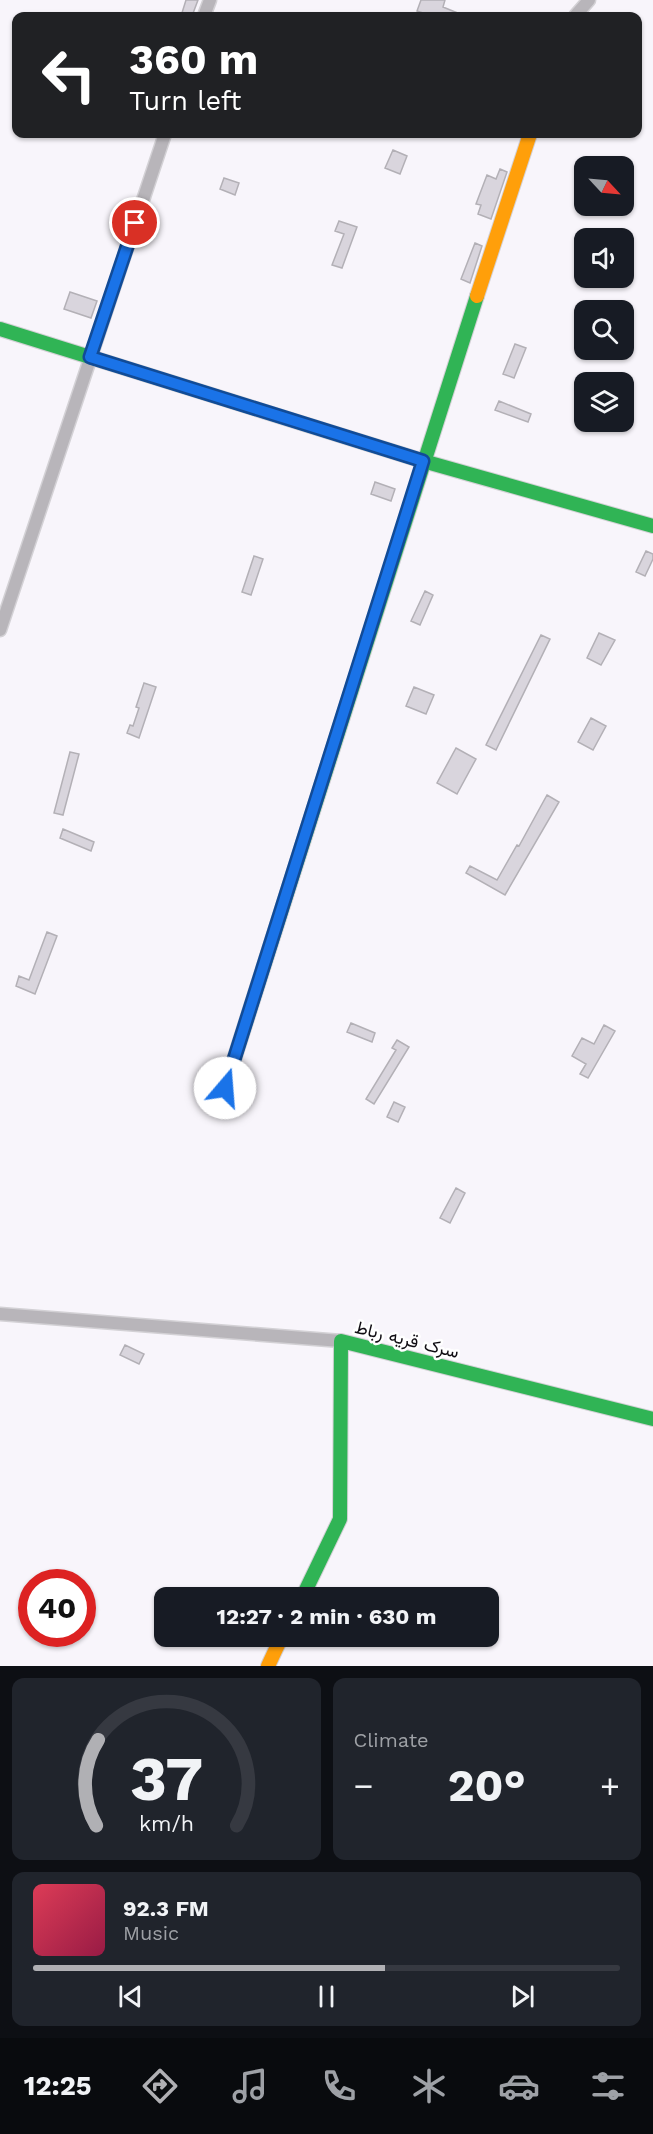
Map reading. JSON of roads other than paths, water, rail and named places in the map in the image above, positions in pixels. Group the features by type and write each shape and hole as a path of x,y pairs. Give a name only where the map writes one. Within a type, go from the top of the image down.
{"street":[{"path":"578,12 589,0"},
{"path":"0,630 164,138"},
{"path":"225,1088 423,461 529,138"},
{"path":"0,329 423,461 653,526"},
{"path":"0,1314 340,1341"},
{"name":"سرک قریه رباط","path":"307,1587 340,1519 340,1341 653,1419"},
{"path":"268,1666 277,1647"}]}
